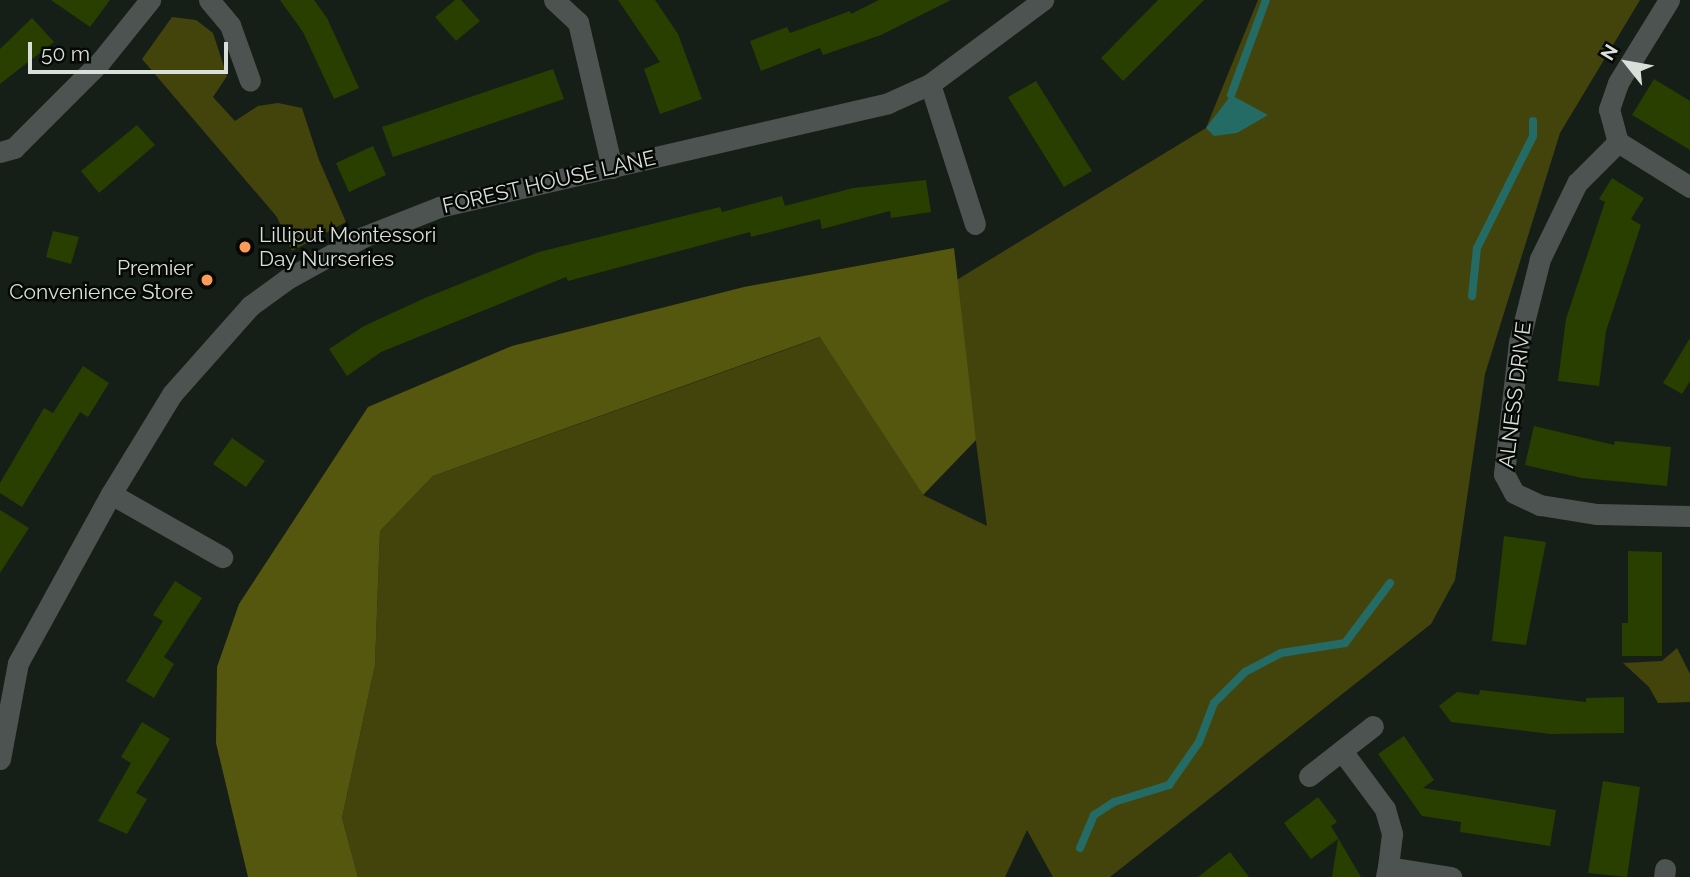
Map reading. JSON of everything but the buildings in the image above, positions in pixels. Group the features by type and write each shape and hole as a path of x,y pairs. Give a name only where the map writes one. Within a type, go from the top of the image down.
{"street":[{"path":"0,152 14,148 90,72 150,0"},
{"path":"209,0 230,24 250,81"},
{"path":"554,0 578,22 612,168"},
{"name":"FOREST HOUSE LANE","path":"0,759 18,663 111,495 172,394 250,306 287,279 402,219 854,113 930,84 1044,0"},
{"path":"1669,0 1612,95 1609,109 1618,142 1690,187"},
{"path":"930,84 975,223"},
{"name":"ALNESS DRIVE","path":"1618,142 1577,183 1540,258 1519,342 1504,474 1514,494 1540,505 1608,515 1690,516"},
{"path":"111,495 222,557"},
{"path":"1309,776 1373,726"},
{"path":"1342,751 1385,809 1392,834 1387,872 1451,877"}],"shaded area":[{"path":"1258,0 1640,0 1560,133 1485,374 1455,580 1431,624 1110,877 1053,877 1027,830 1005,877 358,877 342,818 375,665 380,531 433,476 821,337 923,495 987,526 955,281 1206,128"},
{"path":"172,17 196,20 213,33 227,76 213,97 235,121 258,106 278,103 302,108 319,160 346,222 292,251 277,217 142,59"},
{"path":"954,248 976,440 923,495 820,337 433,476 380,531 375,665 342,818 358,877 248,877 216,743 217,667 239,604 368,407 512,346 744,287"},
{"path":"1677,648 1690,674 1690,702 1658,703 1649,687 1623,663 1662,661"}],"water":[{"path":"1231,95 1268,115 1237,133 1214,136 1206,128"}],"waterway":[{"path":"1231,95 1266,0"},
{"path":"1472,296 1477,248 1533,136 1533,121"},
{"path":"1080,848 1094,815 1114,802 1169,785 1199,742 1214,703 1245,672 1281,653 1345,643 1390,583"}],"place":[{"name":"Lilliput Montessori Day Nurseries","path":"245,247"},
{"name":"Premier Convenience Store","path":"207,280"}]}
